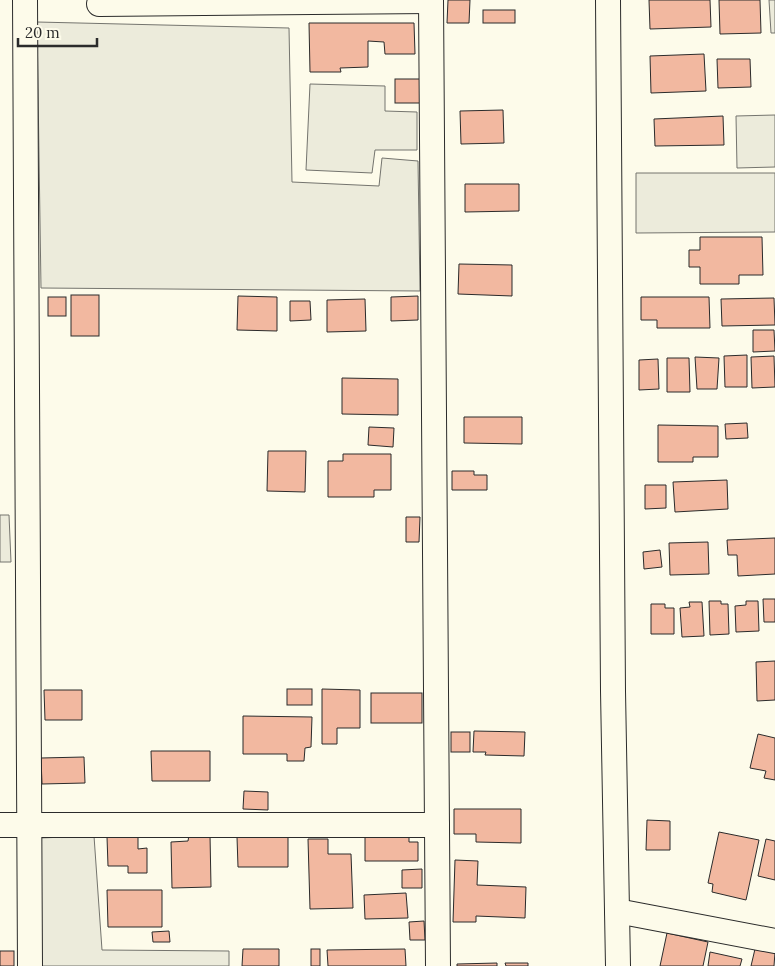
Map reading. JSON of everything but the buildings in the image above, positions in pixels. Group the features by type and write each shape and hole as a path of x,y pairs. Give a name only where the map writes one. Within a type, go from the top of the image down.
{"street":[{"path":"26,0 30,966"},
{"path":"608,0 613,681 618,966"},
{"path":"99,4 431,1 438,966"},
{"path":"0,825 437,825"},
{"path":"617,911 775,941"}],"shaded area":[{"path":"769,0 775,0 775,33 771,33"},
{"path":"37,22 289,28 292,182 379,186 382,158 418,161 420,291 41,288"},
{"path":"310,84 385,86 385,111 417,112 417,150 375,150 372,173 306,170"},
{"path":"775,115 775,167 737,168 736,116"},
{"path":"636,173 775,173 775,232 636,233"},
{"path":"0,515 9,515 11,562 0,562"},
{"path":"94,836 102,950 229,951 229,966 41,966 39,838"}]}
